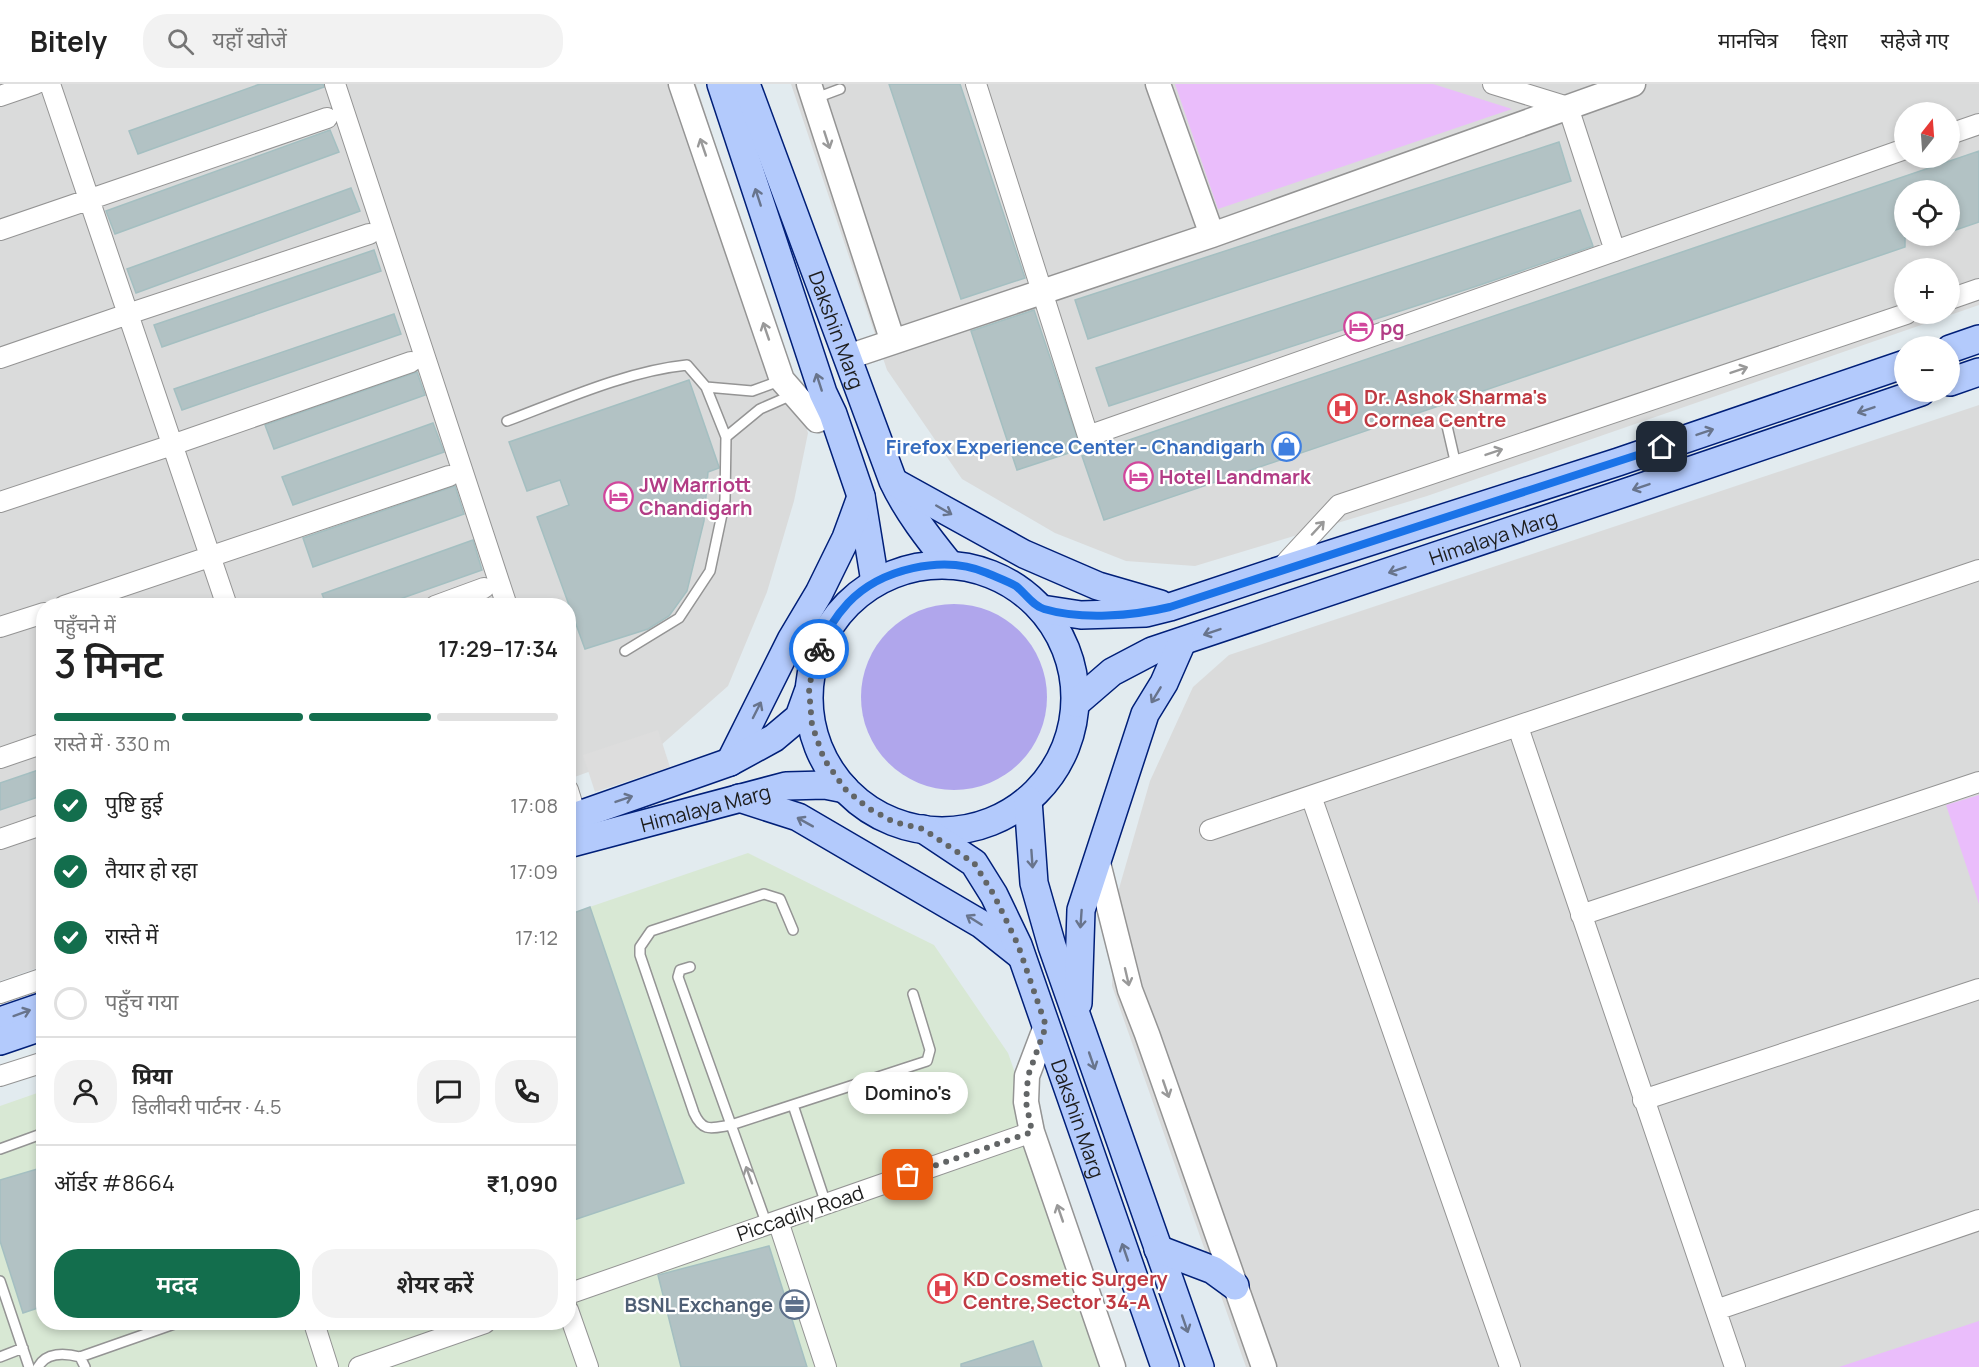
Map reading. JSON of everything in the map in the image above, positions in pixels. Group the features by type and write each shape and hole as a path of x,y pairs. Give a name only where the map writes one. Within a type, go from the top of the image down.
{"main road":[{"name":"Dakshin Marg","path":"721,84 823,393 833,414 861,496 875,582"},
{"name":"Dakshin Marg","path":"746,84 893,481 927,536 950,565"},
{"path":"1960,346 1979,339"},
{"name":"Himalaya Marg","path":"1042,609 1081,615 1146,613 1170,607 1618,462 1894,368"},
{"path":"1960,379 1979,372"},
{"name":"Himalaya Marg","path":"1076,703 1112,672 1152,651 1894,401"},
{"path":"893,481 1024,554 1098,586 1170,607"},
{"path":"730,762 791,640 819,593 846,538 861,496"},
{"path":"950,565 984,571 1015,586 1042,609 1061,637 1073,669 1076,703 1070,740 1053,773 1028,800 996,820 960,830 923,829 894,822 868,808 845,789 824,759 812,725 809,689 815,657 828,627 849,602 875,582 898,572 924,566 950,565"},
{"path":"1078,1019 1081,910 1145,714 1164,683 1182,642"},
{"name":"Himalaya Marg","path":"576,834 730,762 774,738 799,717 809,689"},
{"name":"Himalaya Marg","path":"576,834 786,786 825,785 845,789"},
{"path":"739,798 798,817 981,924 1020,956"},
{"name":"Dakshin Marg","path":"1028,800 1034,883 1052,946 1200,1367"},
{"name":"Dakshin Marg","path":"923,829 974,863 994,895 1018,945 1165,1367"},
{"path":"0,1021 36,1008"},
{"path":"0,1041 36,1029"},
{"path":"1158,1250 1213,1270 1235,1286"}],"street":[{"path":"0,96 36,84"},
{"path":"50,84 224,598"},
{"path":"335,84 504,598"},
{"path":"681,84 788,387 817,420 833,414"},
{"path":"976,84 1088,436 1894,153"},
{"path":"1158,84 1212,235"},
{"path":"1493,84 1568,107"},
{"path":"848,357 1212,235 1633,84"},
{"path":"811,91 893,342"},
{"path":"1568,107 1615,250"},
{"path":"0,230 327,118"},
{"path":"1960,131 1979,124"},
{"path":"0,358 369,234"},
{"path":"1960,296 1979,289"},
{"path":"1278,571 1339,505 1894,318"},
{"path":"0,502 411,362"},
{"path":"88,598 449,476"},
{"path":"1210,830 1979,570"},
{"path":"457,598 484,588"},
{"path":"0,627 36,616"},
{"path":"1518,727 1735,1367"},
{"path":"0,758 36,746"},
{"path":"1581,915 1979,782"},
{"path":"1311,796 1510,1367"},
{"path":"0,839 36,828"},
{"path":"1097,859 1130,990 1264,1367"},
{"path":"0,993 36,981"},
{"path":"1643,1100 1979,989"},
{"path":"1046,1026 1028,1076 1026,1102 1032,1132 1113,1367"},
{"path":"0,1076 36,1065"},
{"name":"Piccadily Road","path":"576,1291 1032,1132"},
{"path":"1716,1310 1979,1220"},
{"path":"772,1223 826,1367"},
{"path":"316,1330 328,1367"},
{"path":"359,1367 452,1330"},
{"path":"575,1330 588,1367"}],"lane":[{"path":"811,91 840,89"},
{"path":"507,421 590,390 666,368 687,365 706,387 726,437 725,500 710,571 679,618 625,651"},
{"path":"706,387 752,391 788,387"},
{"path":"726,437 788,387"},
{"path":"1447,426 1456,465"},
{"path":"793,930 780,899 764,894 651,932 640,947 640,955 699,1123 708,1128 731,1125 927,1061 930,1050 913,994"},
{"path":"690,966 680,970 678,976 731,1125 772,1223"},
{"path":"793,1105 826,1204"},
{"path":"0,1149 36,1136"},
{"path":"0,1281 29,1367"},
{"path":"38,1367 41,1361 53,1356 67,1354 80,1357 157,1330"},
{"path":"0,1357 23,1348"},
{"path":"80,1357 85,1367"}],"shaded area":[{"path":"0,84 696,84 808,433 794,501 767,592 728,686 660,746 576,776 576,598 36,598 36,968 0,981"},
{"path":"791,84 1979,84 1979,305 1960,312 1960,258 1894,258 1894,324 1924,324 1427,496 1195,566 1126,561 1055,533 962,479 887,370"},
{"path":"1175,84 1433,84 1512,109 1218,209"},
{"path":"1979,405 1979,1367 1246,1367 1112,986 1114,906 1150,781 1193,687 1229,655"},
{"path":"954,604 990,611 1020,631 1040,661 1047,697 1040,733 1020,763 990,783 954,790 918,783 888,763 868,733 861,697 868,661 888,631 918,611"},
{"path":"658,730 670,767 595,792 583,755"},
{"path":"1979,795 1979,904 1946,805"},
{"path":"748,853 934,945 1008,1053 1118,1367 0,1367 0,1106 36,1093 36,1330 576,1330 576,912"},
{"path":"1979,1321 1979,1367 1839,1367"}],"building":[{"path":"260,84 323,84 324,87 138,154 129,131"},
{"path":"889,84 960,84 1025,278 961,299"},
{"path":"330,130 339,152 115,234 106,211"},
{"path":"1559,142 1571,181 1088,339 1075,300"},
{"path":"1979,151 1979,222 1960,229 1960,180 1894,180 1894,246 1905,247 1104,520 1082,456 1929,168 1960,168 1960,157"},
{"path":"351,188 360,211 136,293 127,269"},
{"path":"1580,210 1593,246 1109,406 1096,368"},
{"path":"374,250 381,271 162,347 154,325"},
{"path":"1034,310 1081,449 1017,470 971,331"},
{"path":"394,314 401,334 182,410 174,389"},
{"path":"417,372 425,395 274,449 265,425"},
{"name":"JW Marriott Chandigarh","path":"689,380 719,468 708,472 704,521 687,591 669,616 648,629 585,649 576,624 576,598 566,598 537,517 569,505 560,480 527,491 509,442"},
{"path":"433,423 444,452 293,505 282,477"},
{"path":"455,486 464,514 313,567 303,538"},
{"path":"473,540 482,570 403,598 324,598 322,594"},
{"path":"36,771 36,798 0,810 0,783"},
{"path":"590,907 684,1183 576,1219 576,912"},
{"path":"36,1169 36,1309 23,1313 0,1241 0,1180"},
{"path":"769,1246 807,1367 681,1367 658,1275"},
{"path":"1033,1341 1042,1367 961,1367 961,1364"}],"way so far":[{"path":"819,649 815,657 809,689 812,725 824,759 845,789 868,808 894,822 923,829 974,863 994,895 1018,945 1046,1026 1028,1076 1026,1102 1032,1132 908,1175"}],"place":[{"name":"pg","path":"1359,327"},
{"name":"Dr. Ashok Sharma's Cornea Centre","path":"1343,408"},
{"name":"Firefox Experience Center - Chandigarh","path":"1286,446"},
{"name":"Hotel Landmark","path":"1138,476"},
{"name":"JW Marriott Chandigarh","path":"618,496"},
{"name":"Domino's","path":"908,1175"},
{"name":"KD Cosmetic Surgery Centre,Sector 34-A","path":"942,1289"},
{"name":"BSNL Exchange","path":"794,1304"}],"route":[{"path":"819,649 828,627 849,602 875,582 898,572 924,566 950,565 984,571 1015,586 1042,609 1081,615 1146,613 1662,447"}]}
